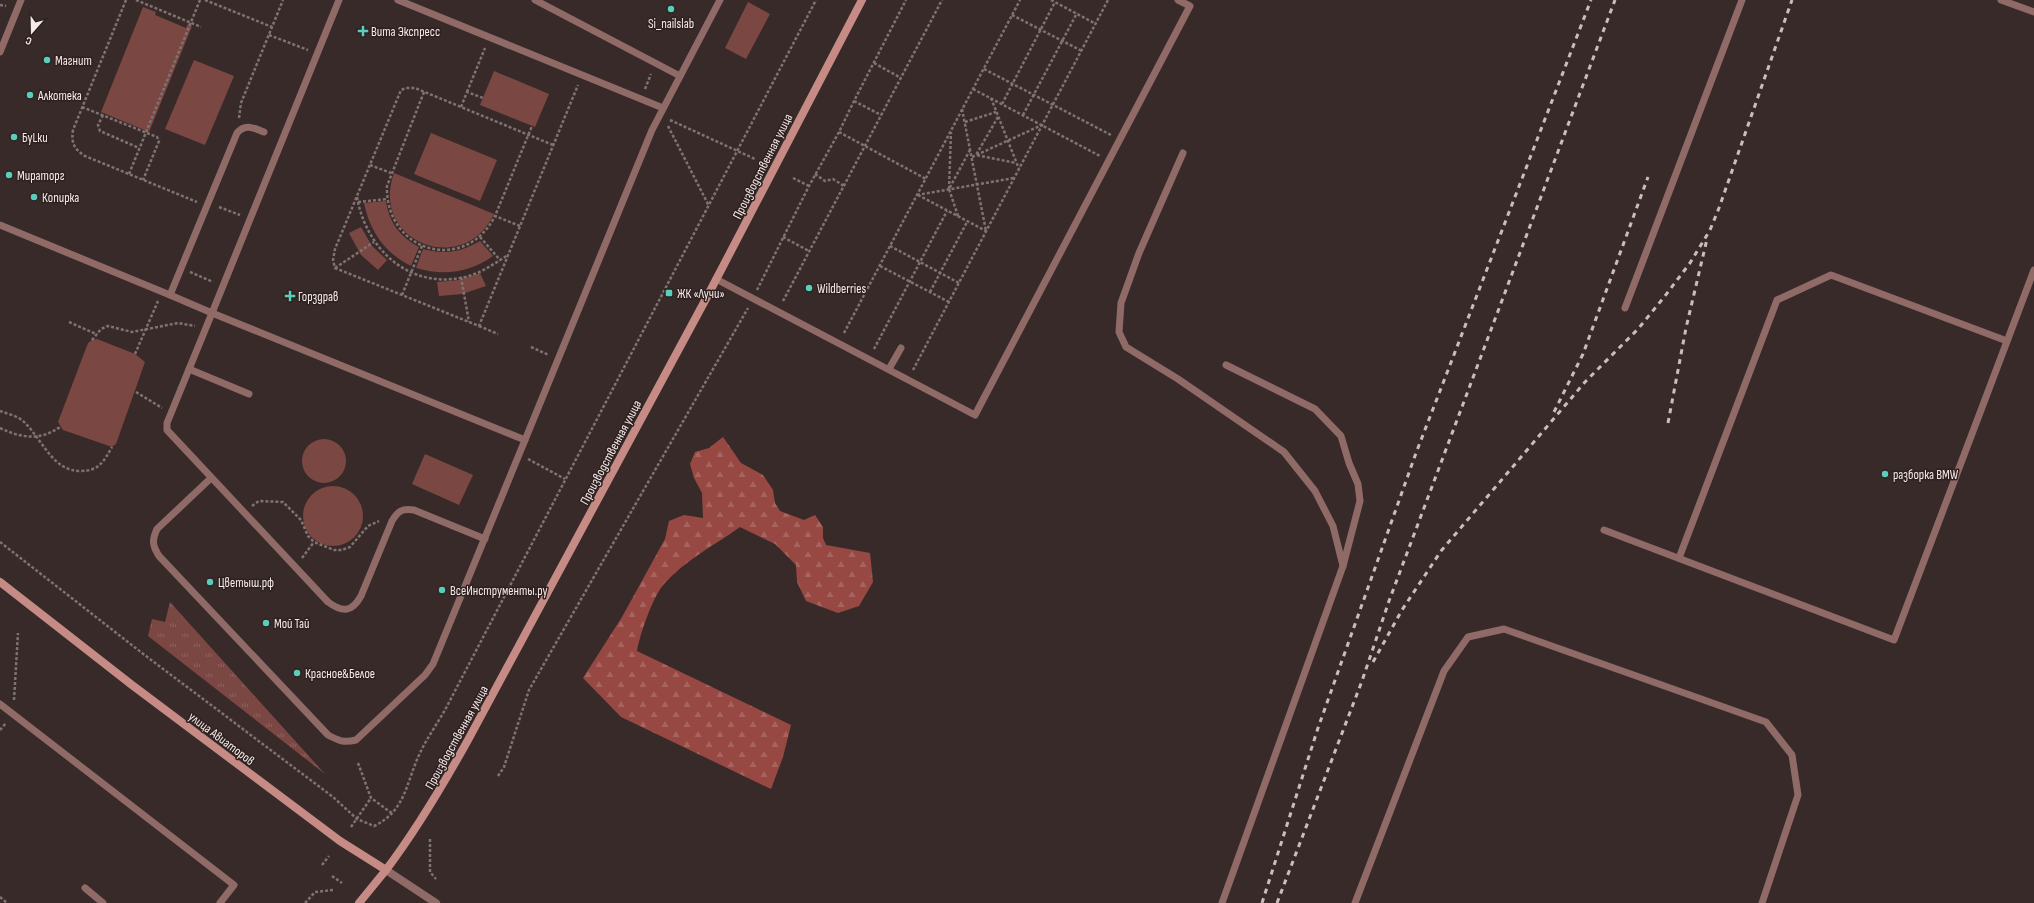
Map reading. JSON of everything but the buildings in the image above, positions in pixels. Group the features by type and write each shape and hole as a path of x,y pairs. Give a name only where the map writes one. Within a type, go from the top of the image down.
{"main road":[{"name":"Производственная улица","path":"359,903 386,870 440,790 468,740 716,279 862,0"},
{"name":"улица Авиаторов","path":"0,582 132,685 340,841 386,870"}],"street":[{"name":"улица Авиаторов","path":"386,870 436,903"}],"lane":[{"path":"0,52 21,0"},
{"path":"340,0 166,426 169,434 295,567 337,609 347,609 355,605 361,596 392,521 398,512 405,509 414,510 485,539"},
{"path":"535,0 680,76"},
{"path":"211,478 157,529 152,539 153,547 159,556 328,735 340,742 356,740 429,670 436,657 558,359 662,113 720,0"},
{"path":"716,279 975,415 1192,3 1178,0"},
{"path":"1625,308 1742,0"},
{"path":"2001,0 2034,12"},
{"path":"402,1 641,99 662,113"},
{"path":"170,296 237,133 243,128 251,126 264,132"},
{"path":"1183,153 1139,252 1121,304 1119,332 1126,347 1178,379 1284,452 1315,491 1332,526 1343,566"},
{"path":"0,225 170,296 525,440"},
{"path":"1604,530 1894,640 2034,270"},
{"path":"1679,558 1777,300 1831,275 2007,341"},
{"path":"889,370 900,348"},
{"path":"1222,903 1343,566 1360,501 1358,484 1348,463 1340,436 1315,409 1226,365"},
{"path":"189,369 249,394"},
{"path":"1355,903 1444,670 1468,637 1504,629 1766,722 1792,755 1798,795 1762,903"},
{"path":"0,704 234,885 220,903"},
{"path":"85,888 103,903"}],"path":[{"path":"126,0 73,130 72,140 77,151 143,180 250,219"},
{"path":"136,0 201,27"},
{"path":"129,174 200,0"},
{"path":"206,0 272,27"},
{"path":"243,128 239,116 239,109 283,0"},
{"path":"0,542 142,653 333,796 357,819 374,826 393,814 408,786 420,753 445,710 565,479 710,207 816,0"},
{"path":"498,776 504,767 529,690 752,299 815,174 840,132 854,100 906,0"},
{"path":"783,302 942,0"},
{"path":"844,334 1020,0"},
{"path":"1051,0 1096,24"},
{"path":"908,380 1108,0"},
{"path":"1002,104 1055,2"},
{"path":"0,5 6,6"},
{"path":"1023,115 1077,13"},
{"path":"1012,15 1082,51"},
{"path":"269,34 317,54"},
{"path":"461,107 489,37"},
{"path":"641,99 656,63"},
{"path":"874,63 901,78"},
{"path":"984,68 1120,140"},
{"path":"479,326 582,75"},
{"path":"335,268 333,260 334,252 402,90 410,87 424,92 554,145"},
{"path":"973,89 1109,161"},
{"path":"424,92 387,186 387,199 391,215 405,235 422,246 448,250 466,246 480,237 490,226 495,216 532,126"},
{"path":"467,92 483,98"},
{"path":"991,98 1019,170"},
{"path":"854,100 882,115"},
{"path":"82,106 157,137 159,140 143,180"},
{"path":"962,109 986,232"},
{"path":"965,122 996,112"},
{"path":"662,113 755,159"},
{"path":"662,113 710,207"},
{"path":"103,115 98,125 100,132 140,148"},
{"path":"976,155 998,117"},
{"path":"972,157 1042,126"},
{"path":"951,131 949,189 958,217"},
{"path":"840,132 926,179"},
{"path":"949,189 970,149"},
{"path":"976,155 1016,163"},
{"path":"370,165 391,174"},
{"path":"815,174 825,181 833,179 844,186"},
{"path":"793,178 809,186"},
{"path":"917,195 1014,178"},
{"path":"917,195 986,232"},
{"path":"357,196 365,226 374,242 386,255 411,272 438,279 461,277 485,269 509,254"},
{"path":"358,202 387,199"},
{"path":"873,350 946,211"},
{"path":"495,216 520,226"},
{"path":"930,292 967,222"},
{"path":"480,237 500,260"},
{"path":"783,237 809,251"},
{"path":"335,268 374,242"},
{"path":"402,295 422,246"},
{"path":"890,246 959,283"},
{"path":"880,266 949,302"},
{"path":"335,268 498,334"},
{"path":"181,269 223,286"},
{"path":"461,277 469,322"},
{"path":"135,354 162,292"},
{"path":"69,322 96,334"},
{"path":"92,340 100,329 108,326 132,332 178,323 192,325 204,330"},
{"path":"531,347 558,359"},
{"path":"136,392 171,413"},
{"path":"0,411 25,422 35,437 62,466 76,471 96,469 103,463 112,447"},
{"path":"0,428 21,436 35,437 50,434 60,427"},
{"path":"523,456 565,479"},
{"path":"244,513 259,501 283,502 302,520 308,536 314,542 334,550 342,550 350,547 368,526 380,520 392,521"},
{"path":"295,567 314,542"},
{"path":"13,715 18,633"},
{"path":"358,763 371,798 393,814"},
{"path":"351,827 371,798"},
{"path":"430,839 430,872 436,879"},
{"path":"322,865 329,856"},
{"path":"332,876 342,883"},
{"path":"305,903 315,892 333,890"},
{"path":"0,897 7,903"}],"green space":[{"path":"748,2 770,14 746,59 725,48"},
{"path":"143,7 156,12 155,15 186,28 188,24 192,26 149,132 101,112"},
{"path":"194,60 234,76 205,145 165,129"},
{"path":"494,71 549,94 535,127 480,105"},
{"path":"431,133 497,160 480,201 414,174"},
{"path":"394,173 494,214 480,234 462,245 442,248 423,243 406,233 395,217 390,197"},
{"path":"386,201 390,216 396,228 406,239 419,247 411,266 402,261 386,248 370,223 364,203"},
{"path":"361,227 372,246 387,260 378,270 361,255 349,233"},
{"path":"480,241 493,256 475,266 446,272 436,272 416,268 423,249 446,252 466,248"},
{"path":"480,273 486,286 462,294 439,296 437,282 459,280"},
{"path":"97,339 135,354 145,362 116,444 112,447 63,430 58,422 88,343"},
{"path":"723,437 741,463 763,475 773,490 775,503 780,511 804,520 815,515 823,527 823,538 826,545 870,553 873,582 859,606 838,613 806,601 797,582 796,565 775,544 740,527 691,560 672,575 664,584 651,606 637,651 791,725 783,757 771,789 621,717 583,678 622,617 665,539 669,521 684,515 703,518 702,493 694,478 690,464 695,452 709,448"},
{"path":"320,439 328,439 340,445 346,457 346,465 340,477 328,483 320,483 308,477 302,465 302,457 308,445"},
{"path":"425,454 473,475 459,505 412,484"},
{"path":"333,486 349,491 354,495 358,500 363,516 358,532 354,537 349,541 333,546 317,541 312,537 308,532 303,516 308,500 312,495 317,491"},
{"path":"170,602 325,774 148,636 152,619 165,622"}],"railway":[{"path":"1262,903 1318,728 1416,453 1591,0"},
{"path":"1277,903 1362,681 1389,601 1615,0"},
{"path":"1373,662 1402,610 1441,551 1585,382 1638,329 1690,263 1710,230 1719,208 1792,0"},
{"path":"1554,412 1583,354 1648,177"},
{"path":"1668,423 1686,328 1707,239"}],"place":[{"name":"Si_nailslab","path":"671,9"},
{"name":"Вита Экспресс","path":"363,31"},
{"name":"Магнит","path":"47,60"},
{"name":"Алкотека","path":"30,95"},
{"name":"БуLки","path":"14,137"},
{"name":"Мираторг","path":"9,175"},
{"name":"Копирка","path":"34,197"},
{"name":"Wildberries","path":"809,288"},
{"name":"ЖК «Лучи»","path":"669,293"},
{"name":"Горздрав","path":"290,296"},
{"name":"разборка BMW","path":"1885,474"},
{"name":"Цветыш.рф","path":"210,582"},
{"name":"ВсеИнструменты.ру","path":"442,590"},
{"name":"Мой Тай","path":"266,623"},
{"name":"Красное&Белое","path":"297,673"}]}
